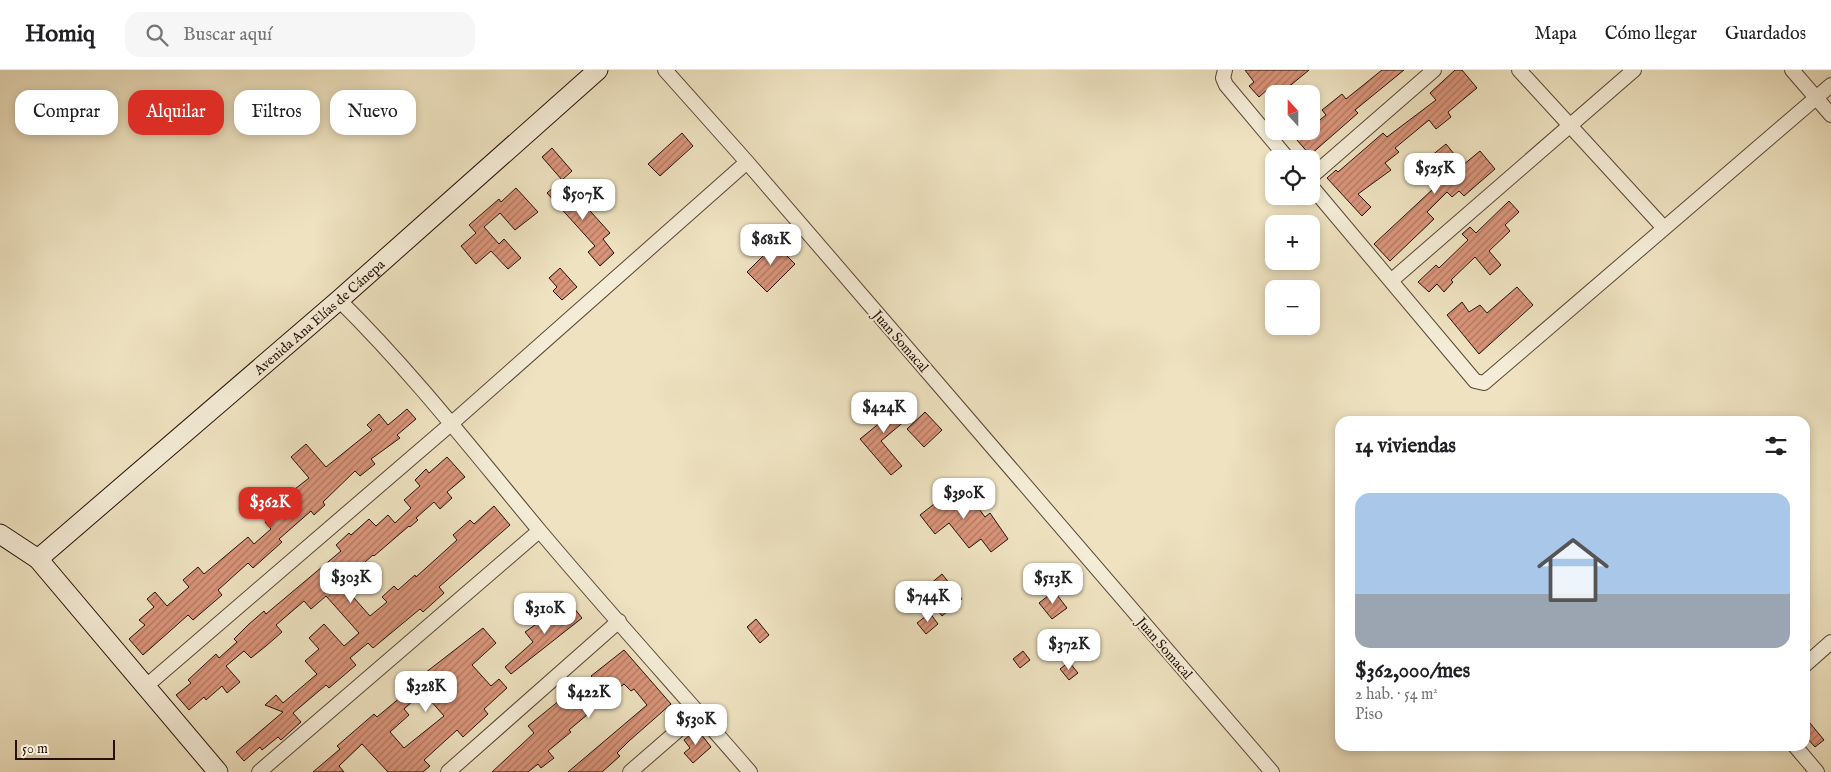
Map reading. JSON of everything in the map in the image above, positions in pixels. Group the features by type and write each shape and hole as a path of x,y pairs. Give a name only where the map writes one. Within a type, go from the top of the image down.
{"main road":[{"name":"Avenida Ana Elías de Cánepa","path":"38,559 339,300 598,70"},
{"path":"0,534 38,559 218,772"}],"street":[{"name":"Juan Somacal","path":"665,70 747,162 1272,772"},
{"path":"1225,70 1223,78 1226,85 1280,150"},
{"path":"1320,169 1434,70"},
{"path":"1519,70 1664,228"},
{"path":"1392,280 1634,70"},
{"path":"1792,70 1831,115"},
{"path":"1320,196 1476,381 1484,383 1831,85"},
{"path":"145,687 452,423 747,162"},
{"path":"339,300 383,344 452,423 539,530 750,772"},
{"path":"259,772 539,530"},
{"path":"448,772 619,621"},
{"path":"1810,661 1831,642"},
{"path":"630,772 698,713"},
{"path":"1799,751 1817,772"}],"building":[{"path":"1245,70 1309,70 1291,85 1265,85 1265,92 1259,97 1249,86 1254,82"},
{"path":"1382,70 1404,70 1355,110 1358,113 1316,150 1306,150 1297,140 1320,140 1320,120 1326,115 1322,110 1342,94 1346,99"},
{"path":"1455,70 1462,70 1477,88 1448,112 1451,117 1436,129 1429,120 1395,148 1399,152 1385,163 1391,170 1358,194 1371,207 1362,216 1327,178 1336,170 1338,172 1383,133 1387,137 1436,100 1430,93"},
{"path":"682,133 693,146 660,176 648,164"},
{"path":"1446,144 1463,165 1480,151 1495,169 1464,196 1459,191 1452,197 1447,192 1427,212 1434,219 1390,261 1374,244 1433,189 1416,168"},
{"path":"552,148 572,171 562,180 542,157"},
{"path":"562,180 610,233 603,239 614,253 600,266 588,252 595,246 547,193"},
{"path":"516,188 538,212 515,230 500,213 484,227 499,244 504,239 521,258 508,269 491,251 476,264 461,246 476,233 469,225 499,199 501,202"},
{"path":"1509,201 1519,212 1505,225 1510,231 1489,251 1501,265 1490,275 1475,257 1451,280 1453,282 1444,292 1437,284 1429,292 1418,282 1436,265 1439,268 1468,240 1462,234 1470,227 1476,233"},
{"path":"769,238 795,264 767,292 747,272 764,255 758,249"},
{"path":"560,268 577,287 562,300 553,291 557,287 549,278"},
{"path":"1517,287 1533,305 1479,354 1447,315 1462,302 1469,312 1480,305 1487,313"},
{"path":"886,397 906,420 881,441 902,466 891,475 860,439 881,422 871,410"},
{"path":"407,409 416,419 397,435 400,438 371,459 375,464 360,476 355,471 323,502 325,505 314,515 311,511 279,539 282,542 253,568 248,563 218,590 222,595 193,620 188,615 143,655 129,639 145,625 139,620 154,607 147,599 155,592 167,606 189,587 183,580 198,567 204,574 248,537 254,544 271,529 265,522 281,507 277,503 309,478 291,457 306,444 326,467 372,430 367,425 379,414 388,425"},
{"path":"925,412 942,430 924,447 907,429"},
{"path":"447,457 465,477 447,492 452,498 440,509 434,502 416,518 418,520 410,527 373,555 338,586 351,601 354,598 370,616 387,602 382,597 394,586 398,590 415,575 416,577 457,540 453,535 470,520 474,524 494,506 510,525 439,587 444,593 423,612 420,609 373,648 368,643 350,658 356,665 329,688 326,685 293,713 301,722 281,740 278,737 262,750 260,747 244,761 236,752 283,712 265,705 276,695 283,703 317,674 305,661 319,649 309,638 324,624 344,646 359,633 326,596 311,609 304,601 276,625 282,632 266,646 251,658 244,651 226,666 240,682 227,693 222,686 206,700 204,697 189,710 176,695 191,683 188,680 216,654 219,658 237,642 234,639 264,611 266,614 341,551 336,545 349,533 351,535 369,519 376,526 388,515 395,523 411,508 404,500 420,486 415,480 426,469 429,473"},
{"path":"960,484 985,517 990,513 1008,539 991,552 981,539 969,548 949,523 935,534 920,515"},
{"path":"942,574 962,599 942,616 922,591"},
{"path":"1054,591 1067,608 1052,619 1039,603"},
{"path":"570,603 582,618 511,674 505,667 533,642 525,632 548,616 551,619"},
{"path":"930,613 938,624 926,634 917,623"},
{"path":"756,619 769,635 760,643 747,627"},
{"path":"483,628 496,643 472,665 491,686 499,679 507,688 484,709 488,714 463,737 457,730 424,760 430,766 423,772 388,772 362,744 339,766 344,772 313,772 340,749 337,746 374,714 377,717 402,696 399,693","holes":["423,692 444,716 404,748 390,732 409,715 404,709"]},
{"path":"624,650 671,704 617,753 620,756 602,772 568,772 647,705 634,689 631,691 624,684 569,730 571,732 548,751 554,758 541,768 538,764 528,772 492,772 534,733 528,726 560,700 559,698 571,688 577,695 595,680 591,676"},
{"path":"1023,651 1030,660 1020,668 1013,659"},
{"path":"1069,662 1078,673 1069,680 1060,669"},
{"path":"1810,723 1824,740 1815,747 1810,742"},
{"path":"697,729 711,747 693,763 684,753 690,748 684,740"}]}
